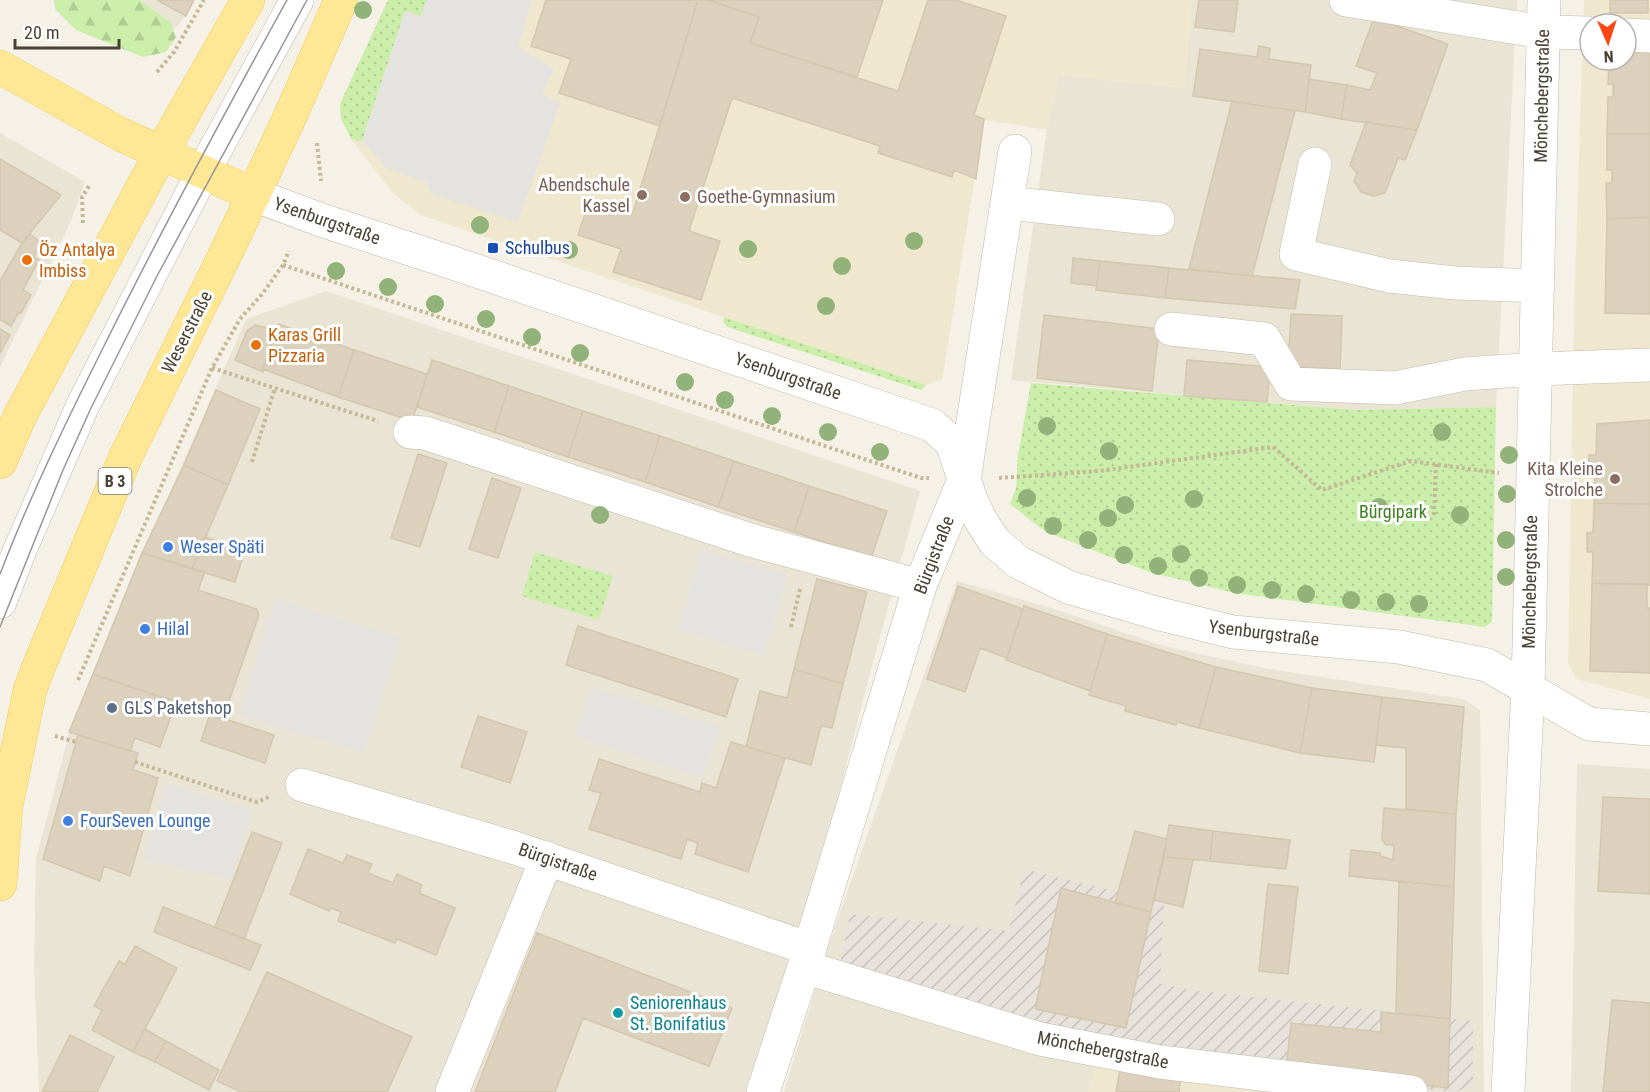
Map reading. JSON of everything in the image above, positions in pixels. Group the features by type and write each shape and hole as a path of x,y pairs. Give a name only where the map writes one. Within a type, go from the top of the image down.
{"main road":[{"path":"0,462 20,416 161,153 248,0"},
{"name":"Weserstraße","path":"3,808 30,690 124,458 254,195 341,0"},
{"name":"Ysenburgstraße","path":"0,67 120,134 254,195"},
{"name":"B 3","path":"0,884 3,808"}],"street":[{"path":"0,602 19,552 83,405 203,172 297,0"},
{"path":"1346,0 1543,16 1578,29"},
{"name":"Mönchebergstraße","path":"1508,1092 1528,688 1543,16"},
{"name":"Bürgistraße","path":"764,1092 920,586 963,480 1015,151"},
{"path":"1315,164 1296,254 1389,276 1455,283 1538,286"},
{"name":"Ysenburgstraße","path":"254,195 321,220 932,426 951,443 963,480 980,519 994,541 1018,562 1068,587 1233,633 1399,647 1487,665 1589,724 1650,729"},
{"path":"1007,203 1158,219"},
{"path":"1171,329 1264,339 1291,384 1395,387 1465,374 1650,365"},
{"path":"410,432 425,433 750,540 920,586"},
{"name":"Bürgistraße","path":"302,786 547,858 807,958"},
{"path":"452,1092 547,858"},
{"name":"Mönchebergstraße","path":"807,958 1040,1040 1160,1062 1411,1092"}],"path":[{"path":"157,72 174,52 204,0"},
{"path":"316,135 321,182"},
{"path":"83,229 82,197 89,186"},
{"path":"78,680 212,368 240,319 263,293 290,251"},
{"path":"283,265 921,478 963,480 1099,471 1273,447 1322,490 1411,460 1533,477"},
{"path":"212,368 410,432"},
{"path":"252,462 276,388"},
{"path":"1434,515 1436,464"},
{"path":"55,736 76,742"},
{"path":"135,762 257,802 302,786"}],"shaded area":[{"path":"52,0 194,0 186,16 161,44"},
{"name":"Goethe-Gymnasium","path":"388,0 1192,0 1184,88 1059,75 1047,130 984,120 943,379 926,385 420,215 392,192 352,140 341,119 340,104"},
{"path":"427,0 532,0 518,47 554,69 542,94 560,103 518,222 431,194 427,183 386,168 362,141 405,11 421,16"},
{"path":"1192,0 1517,0 1496,407 1355,410 1011,380 1047,130 1059,75 1184,88"},
{"path":"1584,0 1650,0 1650,699 1576,679 1568,662 1574,312 1582,72 1638,72 1638,12 1584,12"},
{"path":"0,133 85,182 71,221 0,367"},
{"path":"326,291 920,491 802,937 751,1092 39,1092 34,963 36,859 72,723 246,319"},
{"path":"702,549 788,575 763,655 678,630"},
{"path":"957,581 1051,608 1164,646 1264,668 1463,699 1480,710 1484,1092 784,1092 829,944"},
{"path":"275,599 400,638 364,753 239,715"},
{"path":"591,687 719,726 703,777 575,737"},
{"path":"1577,764 1650,769 1650,1092 1571,1092"},
{"path":"167,783 252,811 232,879 143,860"},
{"path":"1024,869 1164,903 1160,984 1190,990 1473,1021 1473,1087 1454,1092 1158,1051 1031,1023 839,969 850,914 1009,931"},
{"path":"1098,1062 1320,1092 1087,1092"}],"green space":[{"path":"54,0 139,0 170,22 176,37 166,52 143,57 76,30 55,9"},
{"path":"388,0 427,0 421,17 405,11 362,141 352,140 341,119 340,104"},
{"path":"724,317 926,385 921,390 727,327 723,321"},
{"name":"Bürgipark","path":"1031,383 1355,410 1496,407 1492,622 1485,627 1235,593 1149,572 1046,532 1010,504 1016,488 1018,455"},
{"path":"535,552 613,576 599,620 522,596"}],"building":[{"path":"157,0 194,0 186,16"},
{"path":"546,0 698,0 660,126 559,93 571,59 531,46"},
{"path":"698,0 708,0 759,17 750,43 898,91 928,0 956,0 1006,16 974,115 984,119 976,179 954,170 952,177 878,153 880,146 732,98 689,231 720,241 701,300 613,272 621,249 578,235 590,198 633,212"},
{"path":"708,0 883,0 857,77 750,43 759,17"},
{"path":"1199,0 1238,0 1234,32 1195,27"},
{"path":"1610,0 1648,0 1648,13 1610,12"},
{"path":"1374,18 1448,44 1417,130 1341,119 1347,85 1370,90 1377,73 1356,66"},
{"path":"1259,46 1270,48 1269,59 1311,65 1305,112 1193,96 1200,49 1257,57"},
{"path":"1638,48 1650,48 1650,134 1607,134 1608,97 1613,97 1613,84 1608,84 1608,72 1638,72"},
{"path":"1309,79 1347,85 1341,119 1305,112"},
{"path":"1232,101 1295,111 1252,276 1189,269"},
{"path":"1366,122 1417,130 1405,160 1398,158 1385,193 1374,196 1361,192 1354,181 1357,173 1350,165"},
{"path":"1607,134 1650,134 1650,217 1607,219 1606,183 1612,183 1612,170 1607,170"},
{"path":"0,159 61,195 22,243 0,230"},
{"path":"1650,217 1650,314 1605,313 1607,219"},
{"path":"30,234 41,243 34,257 39,260 23,290 31,295 11,326 0,320 0,281 22,243"},
{"path":"1073,258 1100,261 1097,286 1071,283"},
{"path":"1100,261 1169,268 1165,298 1096,290"},
{"path":"1169,268 1300,280 1295,309 1165,298"},
{"path":"1291,314 1342,316 1340,369 1288,367"},
{"path":"1044,315 1159,329 1152,391 1037,378"},
{"path":"278,324 354,350 338,397 263,369"},
{"name":"Karas Grill Pizzaria","path":"255,325 276,330 263,372 235,360 247,331"},
{"path":"0,329 10,335 0,353"},
{"path":"354,350 427,374 412,421 338,397"},
{"path":"432,360 509,386 494,432 417,407"},
{"path":"1187,360 1270,367 1267,402 1184,396"},
{"path":"509,386 583,411 568,457 494,432"},
{"path":"216,390 260,409 228,485 184,465"},
{"path":"583,411 660,436 645,482 568,457"},
{"path":"1650,420 1650,504 1594,503 1595,473 1588,474 1589,455 1596,455 1597,424"},
{"path":"660,436 734,461 718,507 645,482"},
{"path":"418,454 447,463 420,547 391,538"},
{"path":"734,461 809,486 794,532 718,507"},
{"path":"184,465 228,485 192,569 142,553"},
{"path":"492,478 521,488 498,558 469,549"},
{"path":"809,486 887,511 871,558 794,532"},
{"path":"1594,503 1650,504 1650,585 1592,583 1593,552 1587,552 1587,533 1593,532"},
{"path":"205,537 245,550 235,582 192,569"},
{"path":"142,553 205,572 198,590 257,609 259,615 223,718 93,674"},
{"path":"817,579 867,592 843,684 794,669"},
{"path":"1592,583 1647,584 1647,608 1650,608 1650,673 1590,671"},
{"path":"958,586 1023,609 1007,658 980,648 965,692 927,679"},
{"path":"1024,606 1107,634 1090,691 1006,660"},
{"path":"578,626 738,679 726,717 566,665"},
{"path":"1107,634 1216,667 1199,728 1177,722 1176,725 1125,711 1126,706 1089,695"},
{"path":"1216,667 1312,688 1300,753 1199,728"},
{"path":"794,669 843,684 832,728 821,726 811,765 746,747 760,691 787,698"},
{"path":"93,674 176,702 160,747 135,738 130,751 69,732"},
{"path":"1312,688 1382,697 1374,762 1300,753"},
{"path":"1382,697 1464,707 1456,814 1406,809 1406,748 1376,745"},
{"path":"210,714 274,735 265,763 201,741"},
{"path":"478,716 527,732 510,783 461,767"},
{"path":"78,735 138,753 133,770 158,778 130,876 104,866 100,881 43,859"},
{"path":"731,742 785,758 748,872 695,854 698,843 687,839 681,859 589,829 601,793 589,790 599,759 700,792 702,783 716,788"},
{"path":"1603,797 1650,799 1650,894 1598,891"},
{"path":"1384,808 1456,814 1454,887 1349,876 1351,850 1380,853 1380,856 1393,860 1394,845 1386,845 1382,839"},
{"path":"1169,825 1213,831 1210,861 1164,857"},
{"path":"1135,831 1167,839 1151,912 1115,903"},
{"path":"1213,831 1290,840 1286,869 1210,861"},
{"path":"252,832 282,843 244,939 215,927"},
{"path":"308,849 343,863 347,855 372,864 368,873 393,883 397,874 422,885 419,893 455,908 436,955 397,939 395,943 338,921 341,912 331,908 329,911 290,894"},
{"path":"1164,857 1193,860 1183,907 1154,900"},
{"path":"1399,881 1454,887 1450,1019 1396,1013"},
{"path":"1268,884 1298,887 1288,974 1259,971"},
{"path":"1061,888 1151,912 1126,1028 1035,1009"},
{"path":"163,907 261,945 250,970 154,932"},
{"name":"Seniorenhaus St. Bonifatius","path":"537,933 732,1008 709,1066 583,1018 555,1092 475,1092"},
{"path":"135,946 177,968 133,1052 92,1030 102,1010 94,1006 119,961 125,964"},
{"path":"267,972 412,1037 387,1092 241,1092 217,1081"},
{"path":"1612,1000 1650,1003 1650,1092 1603,1092"},
{"path":"1381,1012 1450,1019 1448,1088 1286,1070 1291,1023 1381,1032"},
{"path":"145,1029 166,1041 155,1062 133,1052"},
{"path":"70,1035 114,1057 97,1092 42,1092"},
{"path":"166,1041 219,1070 209,1090 155,1062"},
{"path":"1120,1069 1181,1077 1179,1092 1116,1092"}],"tram line":[{"path":"0,574 49,458 76,402 148,259 287,0"},
{"path":"0,627 63,470 91,408 157,276 307,0"}],"place":[{"name":"Abendschule Kassel","path":"642,195"},
{"name":"Goethe-Gymnasium","path":"685,197"},
{"name":"Schulbus","path":"493,248"},
{"name":"Öz Antalya Imbiss","path":"27,260"},
{"name":"Karas Grill Pizzaria","path":"256,345"},
{"name":"Kita Kleine Strolche","path":"1615,479"},
{"name":"Weser Späti","path":"168,547"},
{"name":"Hilal","path":"145,629"},
{"name":"GLS Paketshop","path":"112,708"},
{"name":"FourSeven Lounge","path":"68,821"},
{"name":"Seniorenhaus St. Bonifatius","path":"618,1013"}]}
